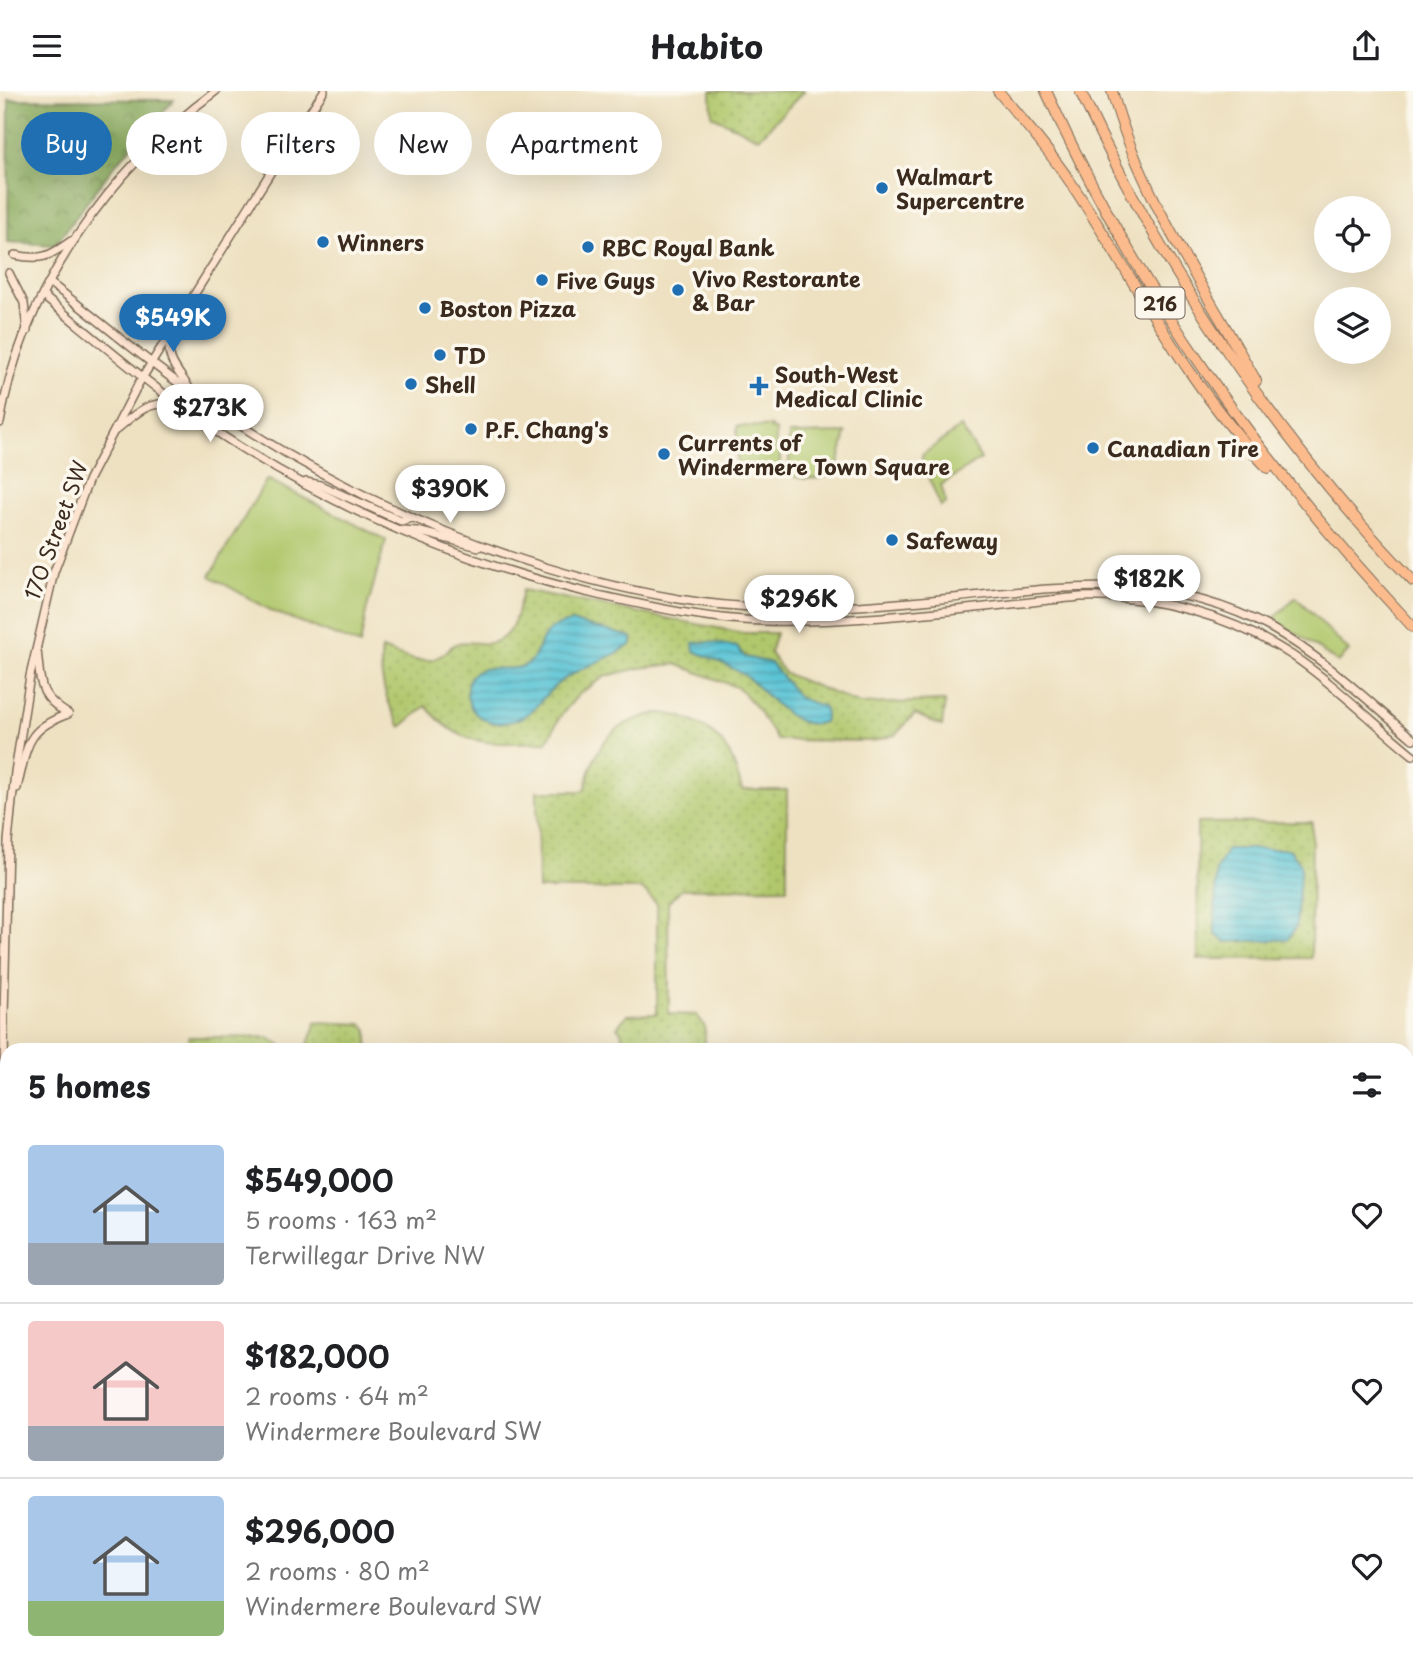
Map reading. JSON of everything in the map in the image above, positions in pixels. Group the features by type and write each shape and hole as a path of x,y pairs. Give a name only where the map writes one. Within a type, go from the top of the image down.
{"highway":[{"path":"998,91 1043,144 1070,182 1168,342 1238,437 1300,499"},
{"name":"216","path":"1046,91 1103,205 1157,299 1226,402 1344,553 1413,627"},
{"name":"216","path":"1080,91 1125,180 1183,281 1278,421 1349,509 1413,582"},
{"path":"1112,91 1131,150 1149,189 1278,421"}],"main road":[{"path":"0,423 16,360 27,331 75,239 107,195 143,153 181,117 216,91"},
{"name":"170 Street SW","path":"4,1043 6,880 10,814 36,644 59,560 81,498 110,435 142,378 324,91"},
{"path":"15,255 28,258 46,257 75,239"},
{"path":"9,273 24,303 27,331"},
{"path":"50,283 151,363 250,433 309,467 414,518 488,547 548,567 635,590 683,600 747,607 825,609 1087,585 1173,593 1239,614 1272,629 1323,664 1413,739"},
{"path":"43,296 142,378 240,447 298,481 398,531 475,561 531,579 645,605 742,620 826,621 1080,597 1105,596 1162,603 1241,628 1294,657 1413,755"},
{"path":"172,331 167,351 170,360 194,394"},
{"path":"110,435 150,404 180,406"},
{"path":"298,481 320,485 401,521 414,518"},
{"path":"398,531 410,530 478,548 488,547"},
{"path":"10,814 27,750 35,731 47,722 68,714 52,704 46,696 41,685 36,644"}],"green space":[{"path":"711,91 804,91 759,138 712,116"},
{"path":"9,99 174,100 163,112 126,112 126,153 112,169 112,112 21,112 21,175 108,175 55,245 8,242"},
{"path":"737,426 771,427 771,430 776,430 780,466 772,466 772,470 737,470"},
{"path":"961,427 981,459 941,485 946,503 941,507 922,462 922,455"},
{"path":"846,433 837,470 833,474 814,479 789,474 789,434"},
{"path":"267,479 386,540 360,645 274,612 210,576"},
{"path":"523,590 743,633 776,633 770,653 784,673 860,704 945,701 942,726 915,714 895,735 873,741 777,740 758,710 739,688 676,664 640,668 606,676 579,694 561,715 547,742 495,743 467,737 453,731 426,706 401,727 384,689 382,649 411,659 426,660 440,656 458,643 491,643 499,640 514,622"},
{"path":"1296,597 1349,651 1338,663 1275,621 1276,616"},
{"path":"667,714 705,728 720,740 729,753 742,790 787,790 787,888 681,889 668,903 669,1014 697,1015 705,1027 705,1043 621,1043 622,1033 617,1027 627,1015 657,1014 657,904 642,889 538,889 537,791 582,791 586,788 594,759 608,737 629,722 642,717"},
{"path":"1312,822 1311,958 1198,959 1197,823"},
{"path":"316,1022 362,1024 368,1030 368,1043 308,1043"},
{"path":"189,1037 267,1037 278,1043 189,1043"}],"water":[{"path":"573,622 632,637 632,644 570,675 532,710 516,720 498,723 482,719 476,714 468,700 468,682 472,675 483,669 524,666 531,661 541,641 551,629"},
{"path":"710,642 737,647 745,657 771,663 799,698 824,707 824,722 801,722 780,708 744,675 694,651 693,643"},
{"path":"1227,849 1289,849 1301,864 1296,927 1288,939 1225,942 1215,934 1216,870"}],"place":[{"name":"Walmart Supercentre","path":"882,188"},
{"name":"Winners","path":"323,242"},
{"name":"RBC Royal Bank","path":"588,247"},
{"name":"Five Guys","path":"542,280"},
{"name":"Vivo Restorante & Bar","path":"678,290"},
{"name":"Boston Pizza","path":"425,308"},
{"name":"TD","path":"440,355"},
{"name":"Shell","path":"411,384"},
{"name":"South-West Medical Clinic","path":"759,386"},
{"name":"P.F. Chang's","path":"471,429"},
{"name":"Canadian Tire","path":"1093,448"},
{"name":"Currents of Windermere Town Square","path":"664,454"},
{"name":"Safeway","path":"892,540"}]}
